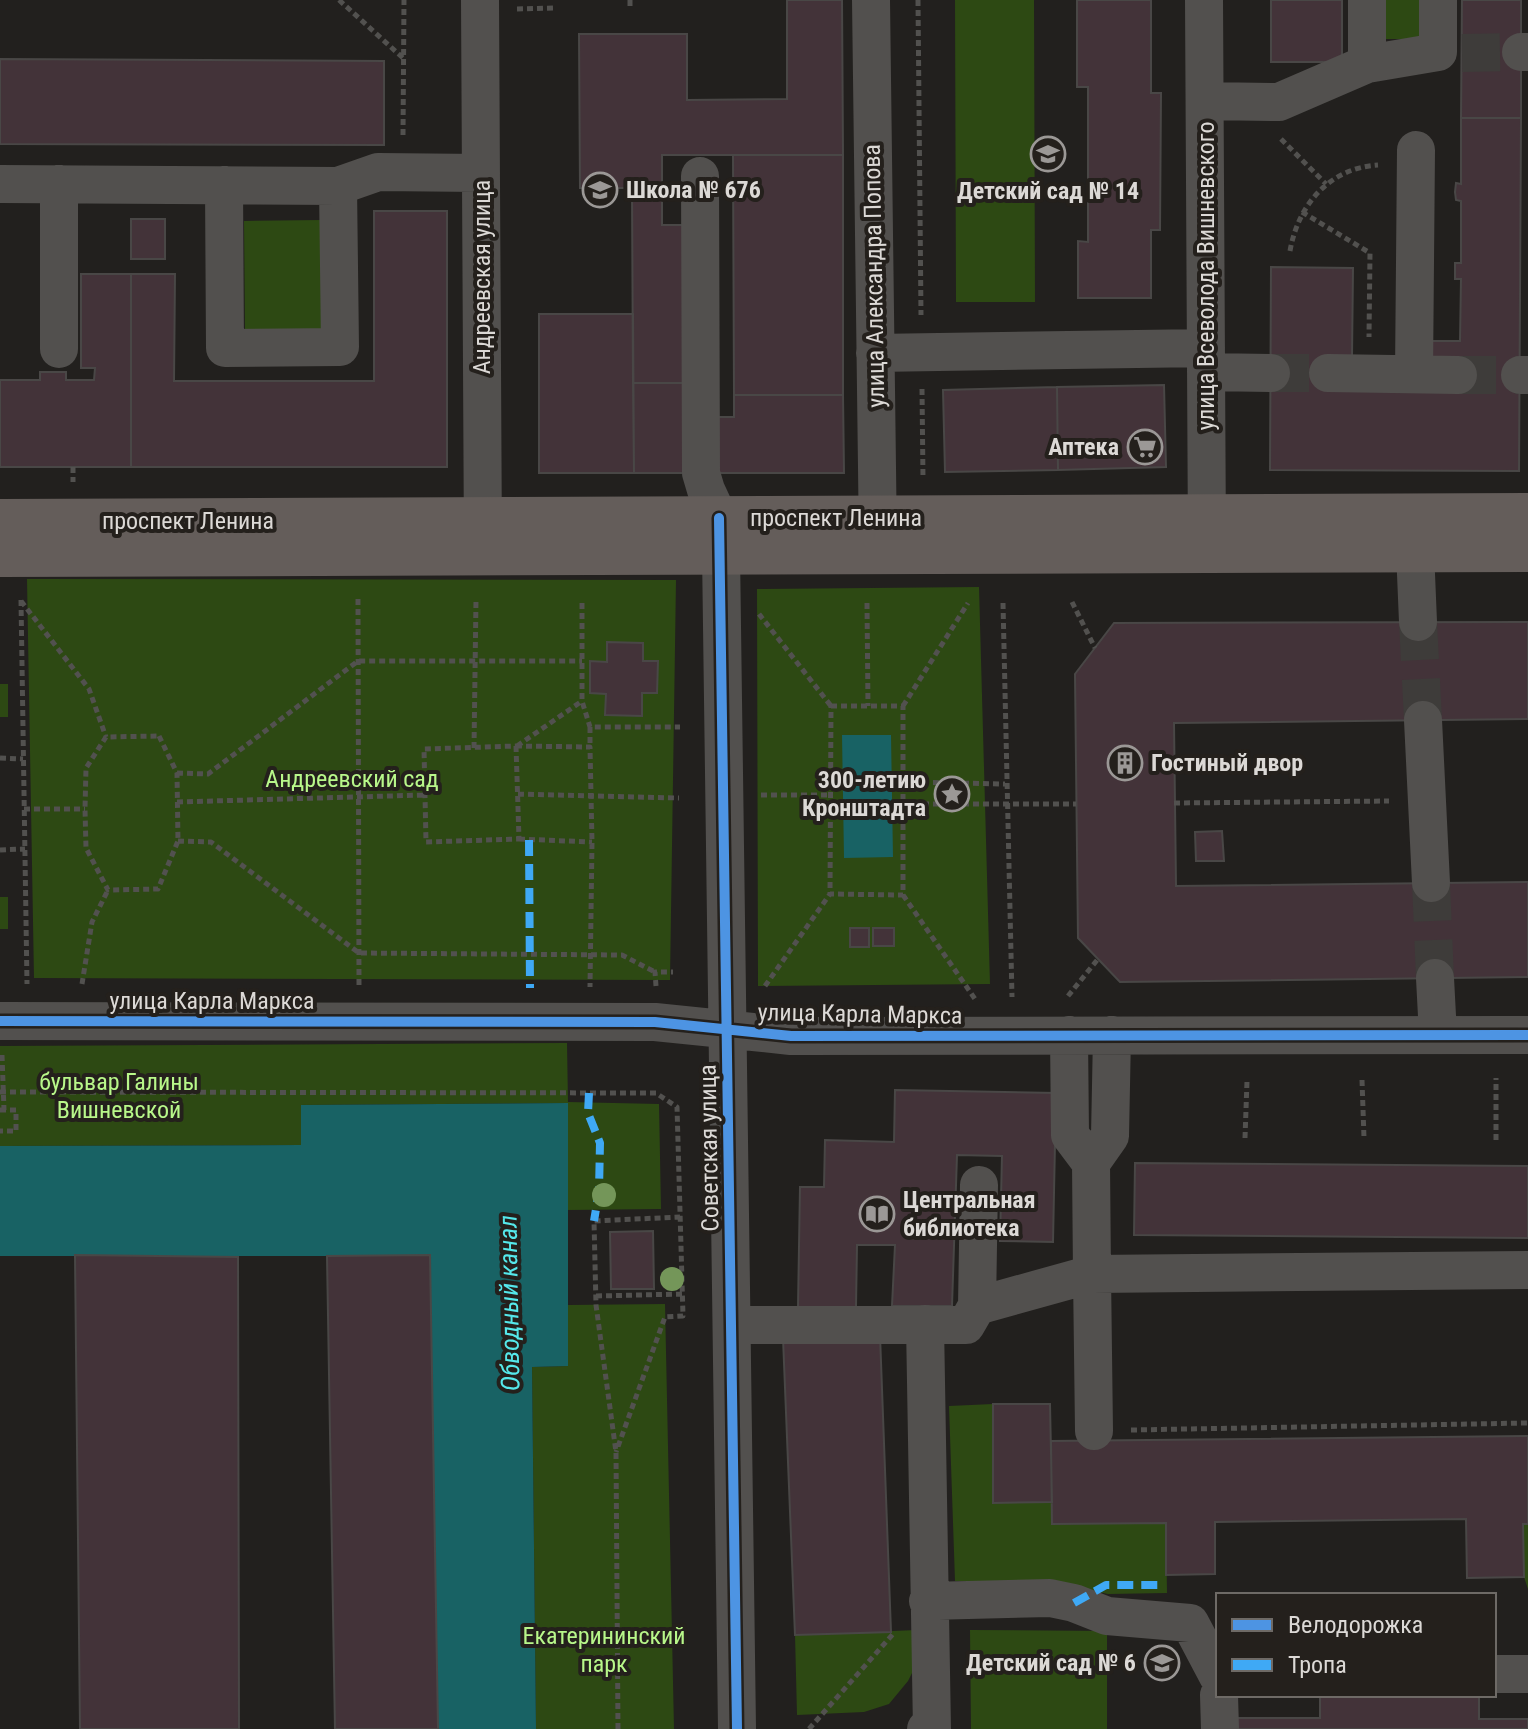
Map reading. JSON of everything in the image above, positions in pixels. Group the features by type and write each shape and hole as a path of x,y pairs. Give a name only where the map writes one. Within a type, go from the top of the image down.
{"main road":[{"name":"проспект Ленина","path":"0,555 483,536 1207,534 1528,515"},
{"name":"проспект Ленина","path":"0,521 483,536"},
{"name":"проспект Ленина","path":"1207,534 1415,550 1528,550"}],"street":[{"name":"Андреевская улица","path":"480,0 483,536"},
{"name":"улица Александра Попова","path":"871,0 878,535"},
{"name":"улица Всеволода Вишневского","path":"1204,0 1207,534"},
{"path":"1367,0 1367,64"},
{"path":"1205,101 1279,102 1367,64 1450,52 1438,0"},
{"path":"1414,374 1415,158"},
{"path":"0,184 338,186 378,172 481,173"},
{"path":"700,176 701,473 720,535"},
{"path":"59,184 59,349"},
{"path":"224,185 225,348 340,347 338,186"},
{"path":"875,353 1206,360 1271,373"},
{"path":"1328,373 1458,375"},
{"name":"Советская улица","path":"720,535 737,1729"},
{"path":"1415,550 1418,622"},
{"path":"1423,720 1431,883"},
{"path":"1435,978 1438,1035"},
{"name":"улица Карла Маркса","path":"1,1038 655,1022 791,1036 1528,1035"},
{"path":"1069,1035 1070,1135 1091,1163"},
{"path":"1094,1431 1091,1163 1110,1136 1112,1035"},
{"path":"732,1325 966,1325 977,1306 979,1185"},
{"path":"977,1306 1092,1274 1528,1270"},
{"path":"925,1324 932,1729 926,1729"},
{"path":"928,1598 1050,1598 1074,1603 1107,1616 1190,1623 1216,1672"},
{"path":"1496,1674 1528,1674"},
{"path":"1219,1697 1220,1729"}],"path":[{"path":"339,0 403,58"},
{"path":"403,173 404,0"},
{"path":"918,0 923,493"},
{"path":"1244,101 1326,184"},
{"path":"1290,251 1293,231 1302,212 1326,184 1348,171 1415,158"},
{"path":"1302,212 1370,253 1369,373"},
{"path":"358,599 359,988"},
{"path":"474,748 476,599"},
{"path":"27,989 21,600 89,689 106,737"},
{"path":"1072,602 1095,648"},
{"path":"582,603 582,701 590,727 590,988"},
{"path":"867,603 868,706"},
{"path":"968,603 903,706 903,895 975,1000"},
{"path":"1003,603 1005,805 1012,997"},
{"path":"751,604 831,706 830,894 761,991"},
{"path":"177,773 208,774 358,661 582,661"},
{"path":"516,746 582,701"},
{"path":"831,706 903,706"},
{"path":"590,727 680,727"},
{"path":"106,737 159,736 177,773 178,841 158,889 108,890"},
{"path":"106,737 86,768 85,809 86,848 108,890"},
{"path":"516,746 519,839"},
{"path":"590,747 424,749 426,842 519,839 592,842"},
{"path":"0,758 23,759"},
{"path":"903,782 1005,784"},
{"path":"518,794 679,798"},
{"path":"177,802 425,795"},
{"path":"752,795 830,795"},
{"path":"1174,803 1427,800"},
{"path":"903,804 1076,804"},
{"path":"24,809 85,809"},
{"path":"178,841 211,842 359,953 622,955 655,972 673,972"},
{"path":"0,850 25,849"},
{"path":"82,989 92,922 108,890"},
{"path":"830,894 903,895"},
{"path":"1068,996 1098,959"},
{"path":"655,972 656,987"},
{"path":"0,1131 16,1131 16,1110 2,1110 1,1038"},
{"path":"1496,1078 1496,1140"},
{"path":"1362,1080 1364,1138"},
{"path":"1245,1138 1247,1081"},
{"path":"2,1092 656,1093 677,1107 683,1316 665,1317 616,1452"},
{"path":"618,1729 616,1452 596,1296 594,1221 680,1217"},
{"path":"596,1296 683,1294"},
{"path":"1094,1431 1528,1423"},
{"path":"809,1729 928,1598"}],"green space":[{"path":"955,0 1034,0 1035,302 956,302"},
{"path":"1386,0 1423,0 1423,39 1386,39"},
{"path":"322,220 323,331 245,332 244,221"},
{"name":"Андреевский сад","path":"27,579 676,580 670,980 34,978"},
{"path":"979,587 990,984 758,986 757,589"},
{"path":"0,684 8,684 8,717 0,717"},
{"path":"0,897 8,897 8,929 0,929"},
{"name":"бульвар Галины Вишневской","path":"567,1043 568,1102 659,1104 661,1209 568,1210 567,1103 301,1105 301,1145 0,1146 0,1046"},
{"name":"Екатерининский парк","path":"665,1304 674,1729 536,1729 532,1367 568,1366 568,1305"},
{"path":"993,1404 1052,1502 1053,1524 1166,1523 1167,1593 1108,1594 1048,1581 955,1581 949,1406"},
{"path":"1523,1524 1528,1524 1528,1589 1524,1577"},
{"path":"917,1630 918,1661 908,1681 889,1704 864,1712 797,1715 795,1635"},
{"path":"970,1630 1107,1631 1107,1729 971,1729"}],"water":[{"path":"842,735 891,735 893,857 844,858"},
{"name":"Обводный канал","path":"568,1103 568,1366 532,1367 536,1729 438,1729 430,1256 0,1256 0,1146 301,1145 301,1105"}],"building":[{"path":"787,0 842,0 843,155 662,155 662,225 683,225 684,383 633,383 632,188 580,188 579,34 687,34 687,100 787,99"},
{"path":"1077,0 1151,0 1151,93 1161,93 1160,230 1151,230 1151,298 1078,298 1078,241 1088,242 1088,87 1077,87"},
{"path":"1271,0 1342,0 1342,62 1271,62"},
{"path":"1462,0 1521,0 1521,118 1461,118"},
{"path":"0,59 384,61 384,145 0,144"},
{"path":"1461,118 1521,118 1519,471 1270,470 1271,267 1353,268 1352,357 1432,360 1432,341 1460,341 1461,279 1455,279 1455,263 1461,263 1461,201 1456,200 1455,192 1456,183 1461,184"},
{"path":"733,155 843,155 843,395 734,395"},
{"path":"374,211 447,211 447,467 131,467 131,274 175,274 174,381 374,381"},
{"path":"131,219 165,219 165,259 131,259"},
{"path":"81,274 131,274 131,467 0,467 0,380 40,380 40,372 66,372 66,380 94,380 95,368 81,368"},
{"path":"539,314 633,314 634,473 539,473"},
{"path":"633,383 684,383 684,473 634,473"},
{"path":"1164,385 1166,467 1058,470 1057,387"},
{"path":"1057,387 1058,470 945,472 943,390"},
{"path":"734,395 843,395 844,473 715,473 715,417 734,417"},
{"name":"Гостиный двор","path":"1528,622 1528,719 1174,723 1176,886 1528,882 1528,977 1120,982 1078,938 1075,674 1114,623"},
{"path":"607,642 643,643 643,661 658,661 657,693 642,693 642,716 605,715 606,694 590,693 590,661 607,662"},
{"path":"1222,831 1224,861 1196,861 1195,832"},
{"path":"850,928 869,928 869,947 850,947"},
{"path":"873,928 894,928 894,946 873,946"},
{"name":"Центральная библиотека","path":"895,1090 1056,1093 1053,1242 1000,1241 1002,1156 957,1155 952,1306 892,1306 895,1245 857,1245 856,1307 798,1307 800,1187 824,1187 825,1140 894,1142"},
{"path":"1135,1163 1528,1166 1528,1238 1134,1235"},
{"path":"653,1231 654,1289 611,1289 610,1232"},
{"path":"75,1255 238,1257 239,1729 80,1729"},
{"path":"430,1255 438,1729 335,1729 327,1256"},
{"path":"880,1335 891,1632 795,1635 783,1338"},
{"path":"993,1404 1050,1404 1052,1502 993,1503"},
{"path":"1528,1436 1528,1524 1523,1524 1524,1577 1467,1578 1466,1519 1215,1522 1215,1574 1166,1575 1166,1523 1052,1524 1051,1441"},
{"path":"1320,1697 1479,1697 1479,1719 1528,1719 1528,1729 1234,1729 1234,1718 1320,1718"}],"tunnel":[{"path":"1462,53 1521,52"},
{"path":"1271,373 1328,373"},
{"path":"1458,375 1520,375"},
{"path":"1418,622 1423,720"},
{"path":"1431,883 1435,978"}],"marked path":[{"path":"529,840 530,988"},
{"path":"589,1093 588,1113 600,1143 599,1191 594,1221"},
{"path":"1074,1603 1106,1585 1158,1585"}],"cycle path":[{"path":"719,518 737,1729"},
{"path":"0,1021 655,1022 791,1036 1528,1035"}],"place":[{"name":"Детский сад № 14","path":"1048,154"},
{"name":"Школа № 676","path":"600,190"},
{"name":"Аптека","path":"1145,447"},
{"name":"Гостиный двор","path":"1125,763"},
{"name":"300-летию Кронштадта","path":"952,794"},
{"name":"Центральная библиотека","path":"877,1214"},
{"name":"Детский сад № 6","path":"1162,1663"}]}
